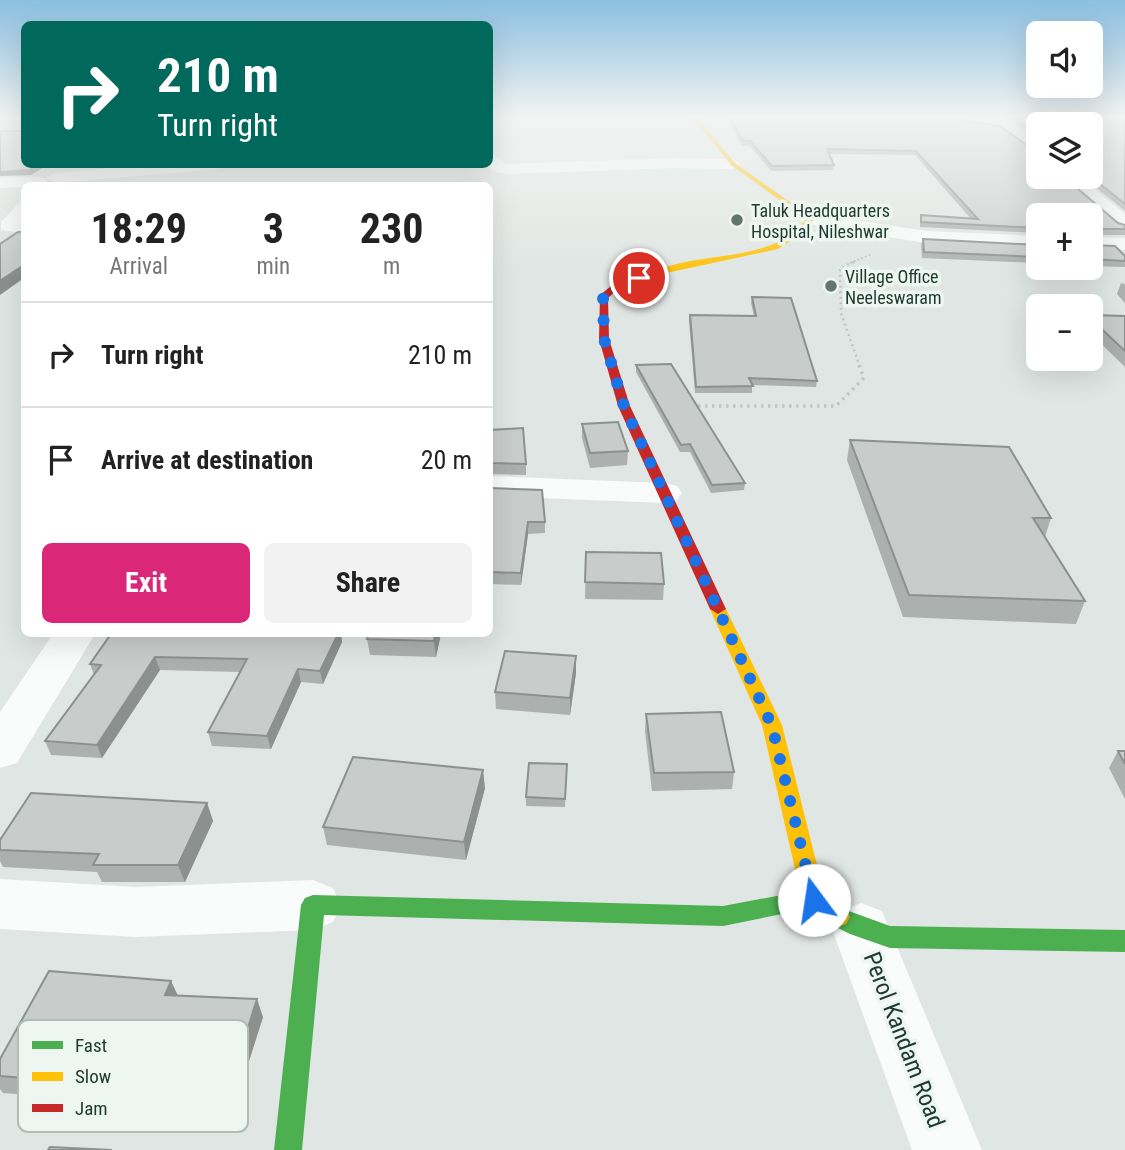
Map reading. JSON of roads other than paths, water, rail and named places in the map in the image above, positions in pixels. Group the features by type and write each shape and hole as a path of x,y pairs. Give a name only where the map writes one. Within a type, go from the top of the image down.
{"main road":[{"path":"742,171 810,219 806,229 793,240 774,248 652,273 608,291 603,297 604,339 624,406 772,726 838,914"},
{"path":"288,1150 313,905 723,916 838,914 890,937 1125,942"}],"street":[{"path":"43,182 61,171"},
{"path":"43,182 154,171"},
{"path":"0,183 21,183"},
{"path":"1084,189 1125,223"},
{"path":"21,211 8,226 21,227"},
{"path":"810,219 926,237 1026,241"},
{"path":"1103,243 1125,244"},
{"path":"493,486 665,494"},
{"path":"0,750 72,637"},
{"path":"0,904 136,912 313,905"},
{"name":"Perol Kandam Road","path":"838,914 947,1150"}],"place":[{"name":"Taluk Headquarters Hospital, Nileshwar","path":"737,220"},
{"name":"Village Office Neeleswaram","path":"831,286"}]}
